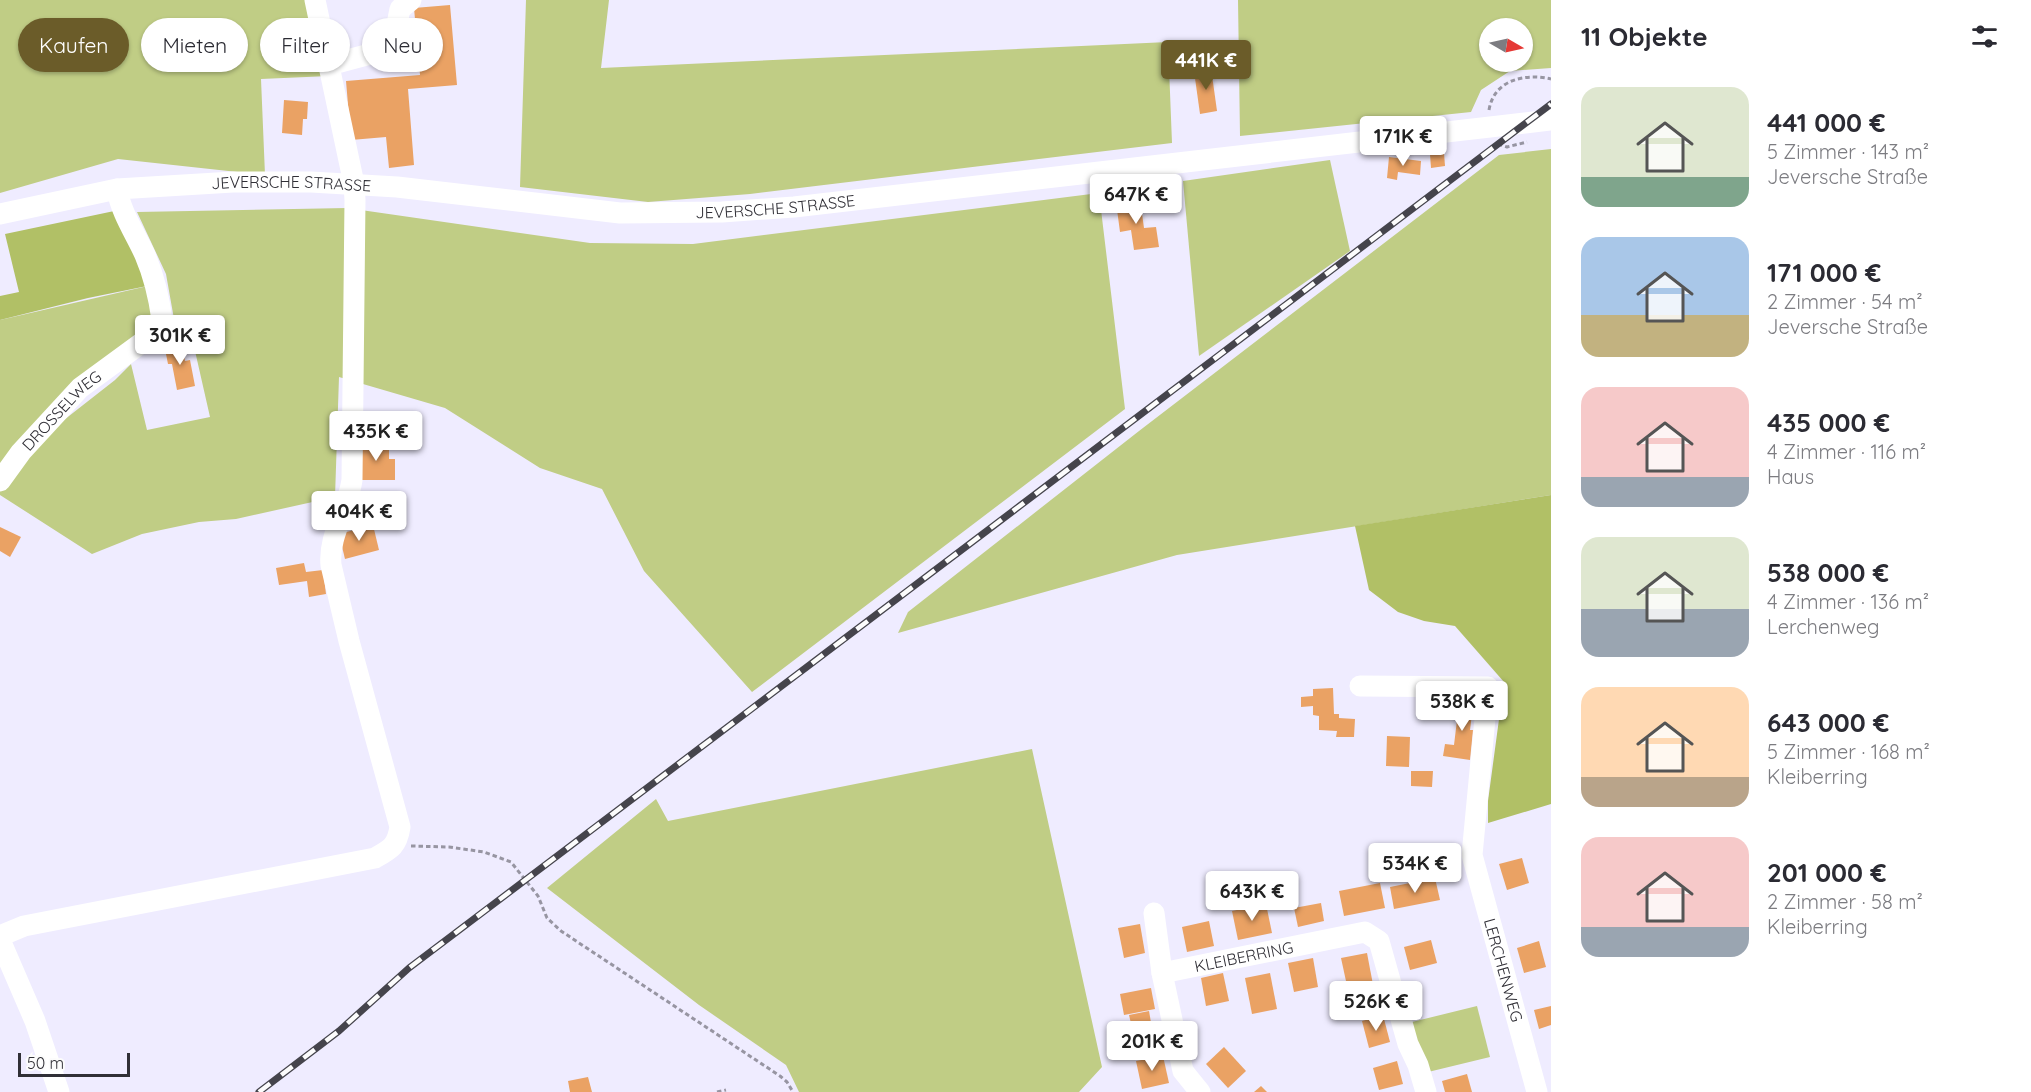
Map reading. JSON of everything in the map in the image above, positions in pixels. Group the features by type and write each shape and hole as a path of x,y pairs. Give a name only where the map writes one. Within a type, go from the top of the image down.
{"street":[{"path":"315,0 319,18"},
{"path":"350,59 385,50 393,44 400,9 411,0"},
{"path":"59,1092 35,1022 0,938 24,926 375,858 398,842 400,827 349,641 331,565 330,553 350,496 352,480 354,184 330,72"},
{"name":"JEVERSCHE STRASSE","path":"0,214 117,189 233,182 354,184 620,213 722,212 794,207 1551,120"},
{"name":"DROSSELWEG","path":"0,481 21,452 80,388 151,336 162,320 156,285 120,204 117,189"},
{"name":"LERCHENWEG","path":"1360,687 1488,687 1472,855 1538,1092"},
{"path":"1154,913 1162,973 1183,1071 1200,1092"},
{"name":"KLEIBERRING","path":"1162,973 1365,932 1379,941 1408,1044 1418,1065 1426,1092"}],"path":[{"path":"1490,127 1491,100 1500,86 1529,78 1551,79"},
{"path":"395,845 448,847 484,852 511,862 538,896 547,918 561,932 780,1076 793,1092"},
{"path":"717,1092 726,1090"}],"green space":[{"path":"0,0 312,0 316,18 260,18 260,72 328,72 329,76 261,79 265,175 118,159 0,193"},
{"path":"526,0 609,0 601,68 1168,42 1172,143 750,194 648,202 520,187"},
{"path":"1238,0 1551,0 1551,68 1533,69 1533,18 1479,18 1479,72 1508,72 1481,90 1471,112 1240,136"},
{"path":"1551,149 1551,495 1177,555 898,633 908,612 1139,431 1499,155"},
{"path":"1330,160 1350,251 1199,356 1183,181"},
{"path":"1099,193 1125,409 752,692 644,571 602,489 540,468 445,408 339,377 335,497 236,519 199,522 142,534 92,554 0,495 0,490 55,427 115,380 131,364 147,430 210,417 188,320 174,319 166,274 137,212 347,208 590,243 693,244"},
{"path":"119,210 152,285 0,320 0,296 19,292 5,234"},
{"path":"152,285 156,318 0,469 0,320"},
{"path":"1551,495 1551,804 1488,823 1488,801 1504,682 1455,626 1424,621 1398,612 1369,590 1355,526"},
{"path":"1032,749 1102,1067 1079,1092 799,1092 786,1065 699,1005 547,888 656,799 668,821"},
{"path":"1477,1006 1490,1057 1424,1073 1412,1022"}],"building":[{"path":"450,5 457,85 408,89 414,165 389,168 386,137 351,140 346,81 420,75 420,72 443,72 443,18 415,18 414,8"},
{"path":"1211,68 1217,111 1200,114 1194,71"},
{"path":"284,100 308,102 307,119 303,119 302,135 282,133"},
{"path":"1444,153 1445,166 1431,168 1430,154"},
{"path":"1389,157 1421,161 1420,175 1398,172 1397,180 1387,178"},
{"path":"1140,199 1144,228 1156,227 1159,247 1134,250 1131,230 1120,232 1116,202"},
{"path":"181,341 185,361 190,360 195,386 177,390 172,364 168,364 164,344"},
{"path":"362,441 389,441 389,459 395,459 395,480 357,480"},
{"path":"373,525 379,550 345,559 339,534"},
{"path":"0,527 21,537 10,557 0,551"},
{"path":"304,563 306,572 323,570 326,594 309,597 307,581 279,585 276,568"},
{"path":"1333,688 1334,714 1339,714 1339,718 1355,719 1354,737 1336,737 1337,731 1319,730 1319,716 1313,715 1313,706 1301,707 1301,697 1313,696 1313,689"},
{"path":"1465,693 1472,714 1470,760 1443,756 1445,744 1454,745 1458,712 1452,702"},
{"path":"1387,736 1410,737 1409,767 1386,766"},
{"path":"1411,771 1433,771 1432,787 1411,786"},
{"path":"1522,858 1529,883 1507,890 1499,864"},
{"path":"1435,878 1440,900 1394,909 1390,887"},
{"path":"1380,883 1385,908 1344,916 1339,891"},
{"path":"1321,903 1324,921 1298,927 1294,908"},
{"path":"1266,904 1272,933 1238,940 1232,911"},
{"path":"1209,921 1214,946 1187,952 1182,927"},
{"path":"1140,924 1145,953 1124,958 1118,928"},
{"path":"1431,940 1437,963 1410,970 1404,947"},
{"path":"1539,941 1546,967 1524,973 1517,948"},
{"path":"1367,953 1374,990 1349,995 1341,958"},
{"path":"1313,958 1318,987 1294,992 1288,963"},
{"path":"1223,973 1229,1001 1206,1006 1201,978"},
{"path":"1270,973 1277,1009 1252,1014 1245,978"},
{"path":"1151,988 1155,1009 1124,1015 1120,994"},
{"path":"1551,1006 1551,1025 1539,1029 1534,1010"},
{"path":"1149,1011 1152,1028 1133,1032 1129,1015"},
{"path":"1383,1015 1390,1042 1369,1048 1362,1021"},
{"path":"1224,1047 1246,1071 1228,1088 1206,1064"},
{"path":"1163,1056 1169,1083 1142,1089 1136,1061"},
{"path":"1397,1061 1403,1084 1379,1090 1373,1068"},
{"path":"1467,1074 1472,1092 1445,1092 1442,1081"},
{"path":"588,1077 592,1092 570,1092 568,1081"},
{"path":"1261,1086 1267,1092 1254,1092"}],"railway":[{"path":"259,1092 339,1031 409,968 1551,104"}]}
